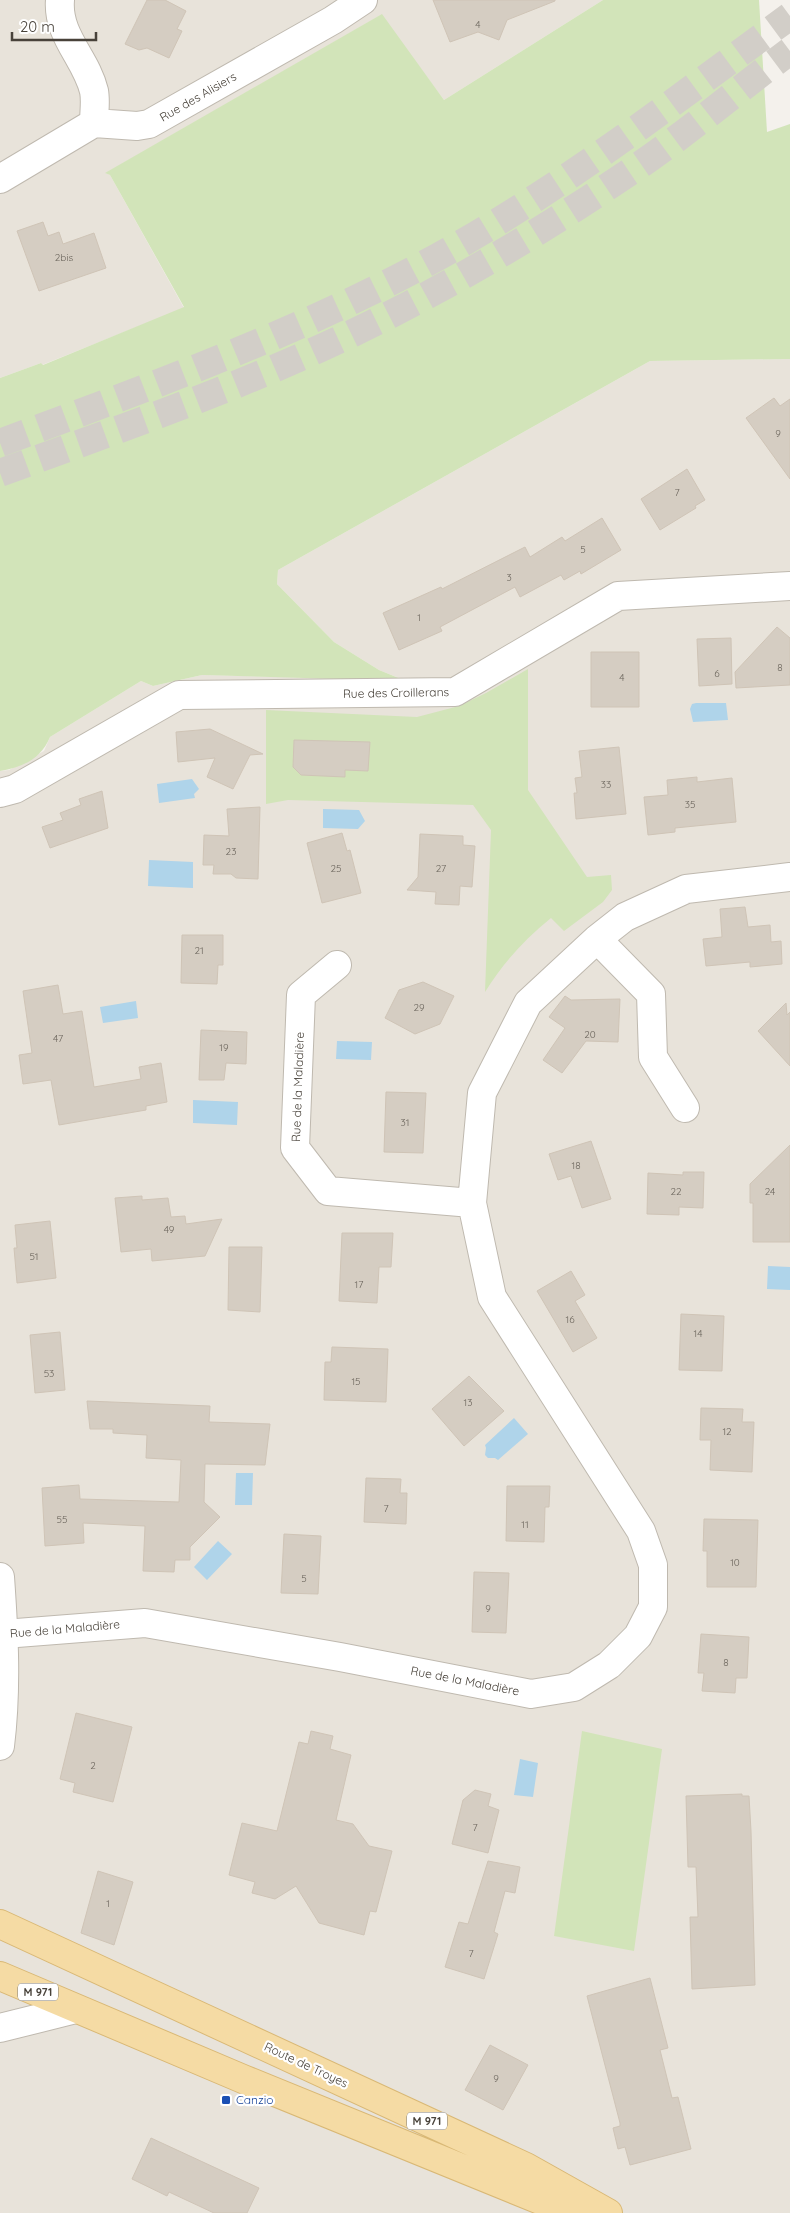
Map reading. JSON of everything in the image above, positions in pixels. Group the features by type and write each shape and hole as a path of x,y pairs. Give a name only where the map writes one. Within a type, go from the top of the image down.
{"main road":[{"name":"Route de Troyes","path":"0,1924 526,2167 592,2211"},
{"name":"M 971","path":"0,1976 76,2008 592,2211"}],"street":[{"path":"0,179 94,123 95,94 89,78 65,34 61,21 60,0"},
{"name":"Rue des Alisiers","path":"94,123 137,126 149,124 333,20 363,0"},
{"name":"Rue des Croillerans","path":"0,793 15,789 179,696 455,692 618,596 790,586"},
{"name":"Rue de la Maladière","path":"4,1634 144,1623 330,1655 531,1694 574,1687 609,1664 638,1636 653,1607 653,1565 641,1531 492,1297 472,1203 482,1093 528,1003 625,917 686,889 790,877"},
{"path":"598,939 651,994 652,1057 685,1108"},
{"name":"Rue de la Maladière","path":"337,965 301,995 295,1148 328,1192 472,1203"},
{"path":"0,1577 4,1634 3,1724 0,1746"},
{"path":"0,2028 76,2008"}],"shaded area":[{"path":"0,0 603,0 444,100 381,15 106,173 110,175 184,308 42,365 41,363 0,378"},
{"path":"790,359 790,2213 0,2213 0,771 9,770 44,751 50,737 141,681 153,686 202,675 404,680 379,670 334,642 277,584 278,570 650,361"}],"green space":[{"path":"603,0 759,0 767,132 790,124 790,359 650,361 278,570 277,584 334,642 379,670 406,681 202,675 153,686 141,681 50,737 42,751 30,761 0,771 0,378 41,363 43,365 184,307 110,175 105,173 382,14 444,100"},
{"path":"528,669 528,790 587,877 611,875 612,890 603,902 564,931 551,918 515,952 485,992 491,830 473,805 288,800 266,804 266,710 417,717 459,706"},
{"path":"582,1731 662,1749 634,1951 554,1936"}],"water":[{"path":"726,703 728,720 693,722 690,709 692,704"},
{"path":"192,779 199,789 194,794 195,798 159,803 157,784"},
{"path":"323,809 359,810 365,821 358,829 323,828"},
{"path":"149,860 193,862 193,888 148,886"},
{"path":"136,1001 138,1018 103,1023 100,1007"},
{"path":"337,1041 372,1042 371,1060 336,1059"},
{"path":"193,1100 238,1102 237,1125 193,1123"},
{"path":"768,1266 790,1267 790,1290 767,1289"},
{"path":"514,1418 528,1434 498,1460 488,1458 485,1455 485,1445"},
{"path":"236,1473 253,1473 252,1505 235,1505"},
{"path":"218,1541 232,1554 207,1580 194,1567"},
{"path":"520,1759 538,1763 533,1797 514,1795"}],"building":[{"path":"147,0 165,0 186,11 177,29 182,31 169,58 147,48 139,50 125,44"},
{"path":"433,0 555,1 507,20 499,40 478,32 450,42"},
{"path":"43,222 48,236 59,232 63,244 94,233 106,268 39,291 17,231"},
{"path":"774,398 780,406 790,399 790,479 746,418"},
{"path":"687,469 705,500 695,506 696,508 660,530 641,499"},
{"path":"602,518 621,550 581,574 580,571 564,580 561,575 520,597 515,587 440,627 442,631 399,650 383,613 441,587 442,589 525,547 530,557 562,537 565,541"},
{"path":"777,627 790,638 790,685 736,688 735,672"},
{"path":"731,638 732,684 699,686 697,639"},
{"path":"591,652 639,652 639,707 591,707"},
{"path":"210,729 263,754 250,755 233,789 207,777 215,758 178,762 176,732"},
{"path":"294,740 370,742 368,771 345,770 345,777 301,775 293,767"},
{"path":"619,747 626,814 576,819 574,793 577,793 575,778 582,777 579,751"},
{"path":"697,777 697,782 732,778 736,822 675,828 675,832 648,835 644,797 668,795 667,780"},
{"path":"102,791 108,828 50,848 42,827 63,820 60,813 81,805 79,799"},
{"path":"260,807 258,879 236,878 231,874 213,874 214,865 203,865 204,835 229,836 227,809"},
{"path":"342,833 347,851 350,850 361,893 322,903 307,843"},
{"path":"420,834 463,836 463,845 475,846 472,887 460,886 459,905 435,904 436,892 407,890 418,877"},
{"path":"745,907 748,927 770,925 771,942 781,941 782,964 750,967 750,962 706,966 703,939 722,937 720,909"},
{"path":"182,935 223,935 223,965 218,965 217,984 181,983"},
{"path":"423,982 454,996 440,1024 415,1034 385,1018 399,990"},
{"path":"58,985 63,1014 82,1011 94,1087 141,1079 139,1067 161,1063 167,1102 146,1106 146,1110 59,1125 51,1080 23,1084 19,1055 32,1053 23,991"},
{"path":"565,996 571,1000 620,999 618,1042 586,1041 562,1073 543,1060 565,1028 549,1017"},
{"path":"786,1003 787,1015 790,1012 790,1066 758,1031"},
{"path":"201,1030 247,1032 246,1064 226,1063 224,1080 199,1080"},
{"path":"386,1092 426,1093 423,1153 384,1152"},
{"path":"591,1141 611,1199 582,1208 571,1176 558,1180 549,1154"},
{"path":"790,1145 790,1242 753,1242 753,1203 750,1203 750,1184"},
{"path":"683,1172 704,1172 703,1208 679,1207 679,1215 647,1214 648,1173 683,1175"},
{"path":"142,1196 142,1200 168,1198 171,1217 185,1216 186,1224 222,1219 205,1256 152,1261 151,1249 121,1252 115,1198"},
{"path":"50,1221 56,1278 17,1283 14,1248 17,1248 15,1225"},
{"path":"342,1233 393,1233 391,1267 379,1267 377,1303 339,1301"},
{"path":"229,1247 262,1247 260,1312 228,1310"},
{"path":"571,1271 585,1295 575,1301 597,1338 573,1352 537,1291"},
{"path":"681,1314 724,1316 722,1371 679,1370"},
{"path":"60,1332 65,1390 35,1393 30,1335"},
{"path":"332,1347 388,1349 386,1402 324,1400 325,1362 331,1362"},
{"path":"469,1376 504,1411 464,1446 432,1409"},
{"path":"87,1401 210,1406 209,1422 270,1424 265,1465 205,1464 204,1502 220,1517 190,1547 190,1560 175,1560 174,1572 143,1571 145,1526 83,1523 84,1543 45,1546 42,1488 79,1485 80,1499 179,1502 181,1460 146,1458 147,1435 113,1433 113,1429 90,1429"},
{"path":"701,1408 743,1409 742,1422 754,1422 752,1472 710,1470 711,1440 700,1440"},
{"path":"366,1478 401,1479 400,1493 407,1493 406,1524 364,1522"},
{"path":"507,1486 550,1486 549,1507 545,1507 544,1542 506,1541"},
{"path":"704,1519 758,1520 756,1587 707,1587 707,1551 703,1551"},
{"path":"284,1534 321,1536 318,1594 281,1593"},
{"path":"474,1572 509,1573 506,1633 472,1632"},
{"path":"701,1634 749,1637 747,1678 736,1678 735,1693 702,1691 704,1673 698,1673"},
{"path":"76,1713 132,1727 113,1802 73,1792 75,1783 60,1779"},
{"path":"311,1731 333,1736 330,1749 351,1755 336,1820 353,1824 369,1846 392,1851 376,1912 370,1911 364,1935 319,1923 296,1886 275,1899 252,1893 255,1882 229,1875 242,1823 277,1831 299,1742 308,1744"},
{"path":"475,1790 491,1794 488,1806 499,1810 488,1853 452,1844 463,1800"},
{"path":"742,1794 742,1796 749,1796 755,1985 692,1989 690,1917 698,1917 696,1867 688,1867 686,1796"},
{"path":"488,1861 520,1867 515,1893 505,1891 494,1932 498,1934 484,1979 445,1967 459,1922 468,1924"},
{"path":"98,1871 133,1882 114,1945 81,1933"},
{"path":"650,1978 668,2048 660,2050 672,2098 678,2097 691,2149 630,2165 625,2147 618,2149 613,2128 620,2126 620,2123 587,1996"},
{"path":"490,2045 528,2065 503,2110 465,2090"},
{"path":"151,2138 259,2188 247,2213 214,2213 169,2192 167,2196 132,2179"}],"tunnel":[{"path":"0,443 246,348 342,305 443,254 596,158 790,16"},
{"path":"0,473 161,414 281,366 364,328 448,284 489,261 611,185 668,145 790,51"}],"place":[{"name":"Canzio","path":"226,2100"}]}
